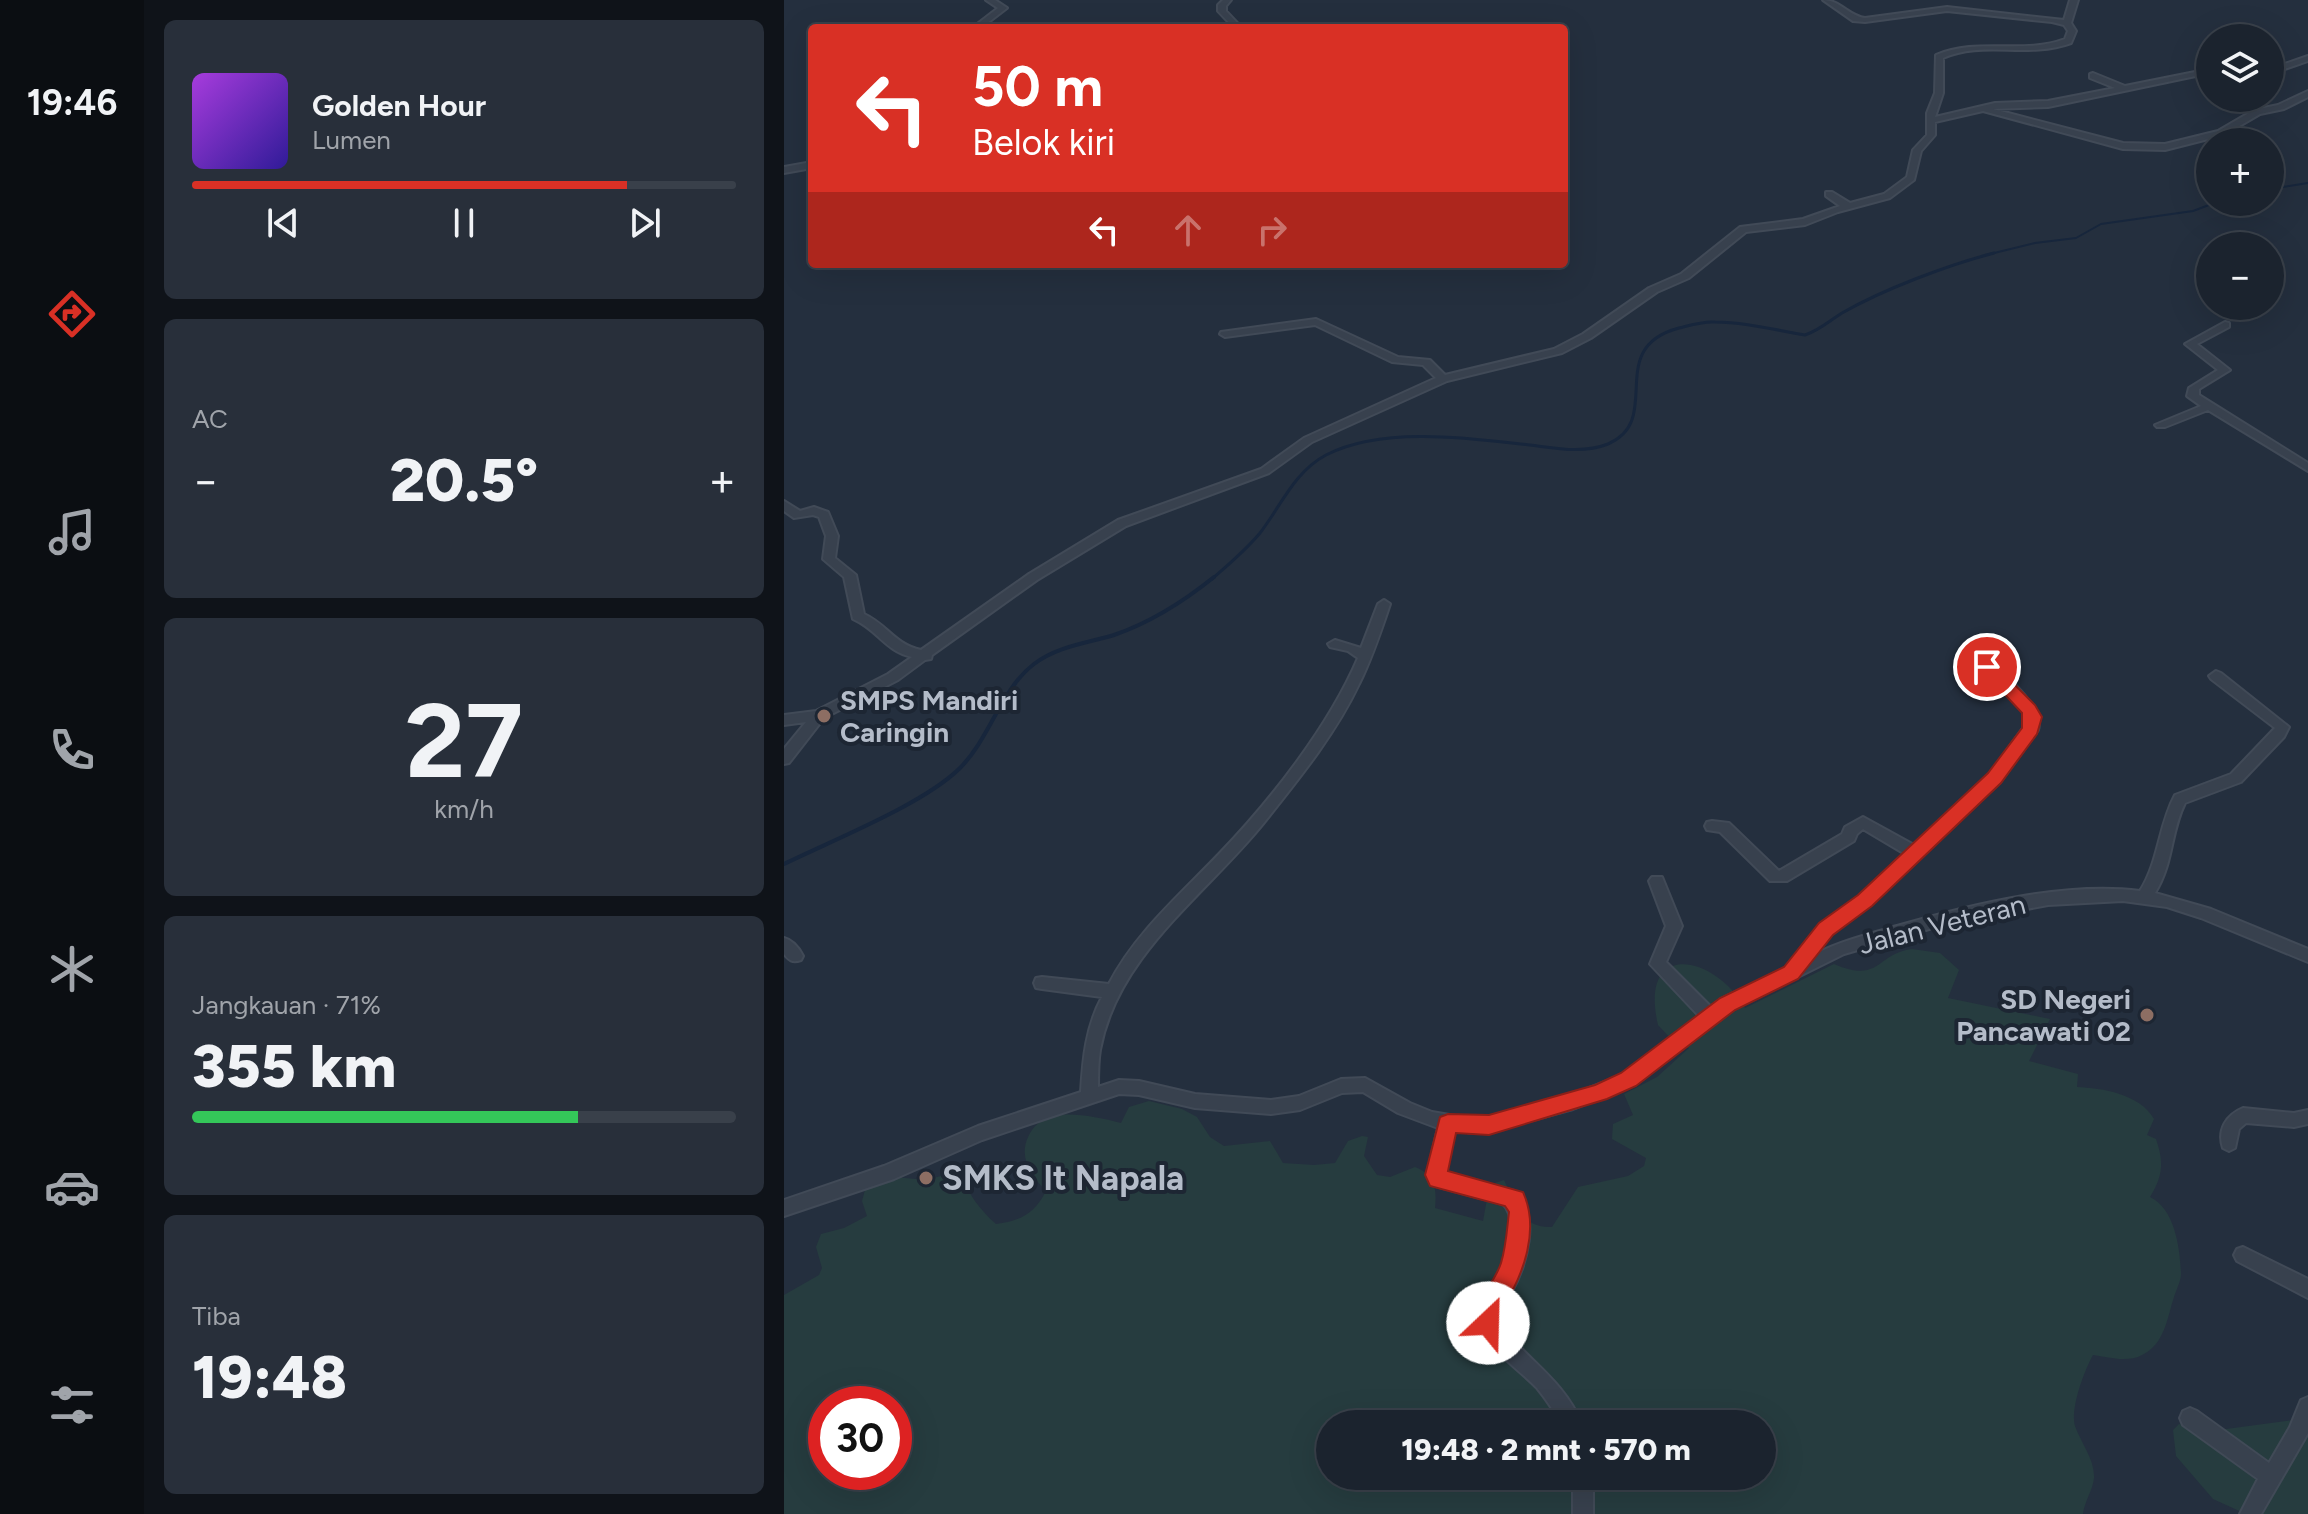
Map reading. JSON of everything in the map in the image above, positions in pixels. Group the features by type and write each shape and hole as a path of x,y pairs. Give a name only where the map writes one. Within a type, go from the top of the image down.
{"street":[{"path":"981,24 1003,8 990,0"},
{"path":"1227,0 1222,5 1222,11 1234,24"},
{"path":"1827,0 1856,19 1865,20 1947,9 2067,23"},
{"path":"784,720 819,715 870,691 926,656 1033,577 1104,532 1156,509 1265,471 1308,440 1443,379 1558,351 1601,327 1653,290 1685,276 1743,229 1795,225 1887,196 1907,183 1914,172 1917,150 1931,135 1932,109 1939,93 1939,57 1961,50 2052,47 2068,41 2072,31 2067,23 2074,0"},
{"path":"2284,67 2308,58"},
{"path":"1933,120 1995,106 2048,104 2196,74"},
{"path":"2093,76 2124,89"},
{"path":"1987,110 2123,146 2165,147 2221,133 2257,112 2281,107 2308,94"},
{"path":"784,170 808,166"},
{"path":"1829,194 1849,207"},
{"path":"1225,334 1316,322 1396,360 1429,363 1443,379"},
{"path":"2225,325 2190,344 2225,370 2192,392 2207,407 2308,468"},
{"path":"2161,425 2207,407"},
{"path":"784,505 798,515 814,511 824,515 832,536 829,559 850,575 858,616 873,623 900,650 926,656"},
{"path":"1089,1095 1088,1075 1093,1046 1110,991 1141,945 1232,849 1340,709 1384,604"},
{"path":"1335,644 1352,648 1363,655"},
{"path":"1791,973 1826,929 1865,900 1995,778 2033,724 2033,717 2021,700 1970,650"},
{"path":"2145,897 2159,874 2173,813 2180,799 2236,778 2279,734 2282,727 2216,676"},
{"path":"784,759 819,715"},
{"path":"1712,826 1724,827 1775,877 1782,877 1849,837 1850,831 1863,822 1915,853"},
{"path":"1657,881 1674,926 1658,964 1710,1017"},
{"name":"Jalan Veteran","path":"784,1208 888,1173 978,1134 1089,1095 1130,1086 1195,1101 1271,1107 1300,1103 1341,1086 1365,1085 1404,1108 1448,1123 1489,1125 1599,1093 1628,1080 1727,1004 1840,949 1946,918 2048,899 2123,895 2145,897 2206,913 2308,956"},
{"path":"1042,983 1110,991"},
{"path":"2229,1143 2231,1126 2243,1115 2294,1120 2308,1117"},
{"path":"1448,1123 1436,1175 1438,1179 1508,1197 1515,1200 1520,1212 1514,1260 1501,1292 1490,1305 1488,1323 1509,1351 1534,1372 1565,1410"},
{"path":"2243,1255 2308,1289"},
{"path":"2250,1514 2269,1475 2296,1435 2308,1407"},
{"path":"2190,1418 2269,1475"},
{"path":"1583,1490 1583,1514"}],"green space":[{"path":"1912,949 1940,953 1959,970 1948,998 2050,1019 2029,1061 2078,1074 2077,1087 2109,1091 2130,1098 2148,1110 2154,1119 2147,1135 2156,1139 2161,1169 2150,1197 2171,1220 2181,1277 2164,1330 2150,1350 2130,1359 2093,1355 2086,1370 2076,1400 2074,1419 2094,1471 2083,1514 784,1514 784,1295 819,1275 822,1268 816,1247 821,1234 844,1228 867,1216 862,1201 865,1190 884,1176 926,1180 956,1172 962,1175 975,1201 996,1224 1013,1221 1032,1210 1046,1191 1034,1177 1025,1155 1027,1139 1037,1124 1050,1117 1066,1115 1090,1116 1121,1123 1129,1107 1149,1101 1182,1109 1197,1117 1210,1137 1224,1146 1270,1141 1283,1163 1335,1163 1348,1141 1368,1137 1364,1156 1377,1175 1390,1177 1415,1167 1422,1170 1433,1183 1435,1208 1483,1221 1487,1199 1495,1183 1504,1180 1516,1206 1527,1219 1533,1224 1552,1227 1578,1187 1628,1176 1644,1166 1646,1158 1612,1139 1613,1124 1633,1115 1624,1094 1657,1077 1689,1048 1672,1040 1658,1025 1655,997 1659,979 1669,968 1683,964 1699,967 1732,990 1745,1008 1834,964 1861,971 1877,966 1891,956"},
{"path":"2308,1418 2308,1514 2246,1514 2213,1499 2176,1456 2173,1430 2179,1424 2211,1431"}],"waterway":[{"path":"2284,187 2308,183"},
{"path":"1993,253 2035,243 2076,238 2101,224 2196,210"},
{"path":"1212,579 1260,533 1305,471 1326,455 1348,446 1399,437 1453,437 1569,449 1589,449 1608,444 1624,433 1632,419 1638,367 1644,351 1656,338 1679,328 1710,322 1805,335 1896,287 1993,253"},
{"path":"1986,255 1993,253"},
{"path":"784,864 901,808 944,781 970,756 1013,687 1034,664 1063,649 1114,635 1154,618 1214,577"}],"place":[{"name":"SMPS Mandiri Caringin","path":"824,716"},
{"name":"SD Negeri Pancawati 02","path":"2147,1015"},
{"name":"SMKS It Napala","path":"926,1178"}],"route":[{"path":"1488,1323 1486,1317 1490,1305 1501,1292 1514,1260 1520,1212 1515,1200 1508,1197 1438,1179 1436,1175 1448,1123 1489,1125 1599,1093 1628,1080 1727,1004 1791,973 1826,929 1865,900 1995,778 2031,730 2033,717 2029,710 1987,667"}]}
